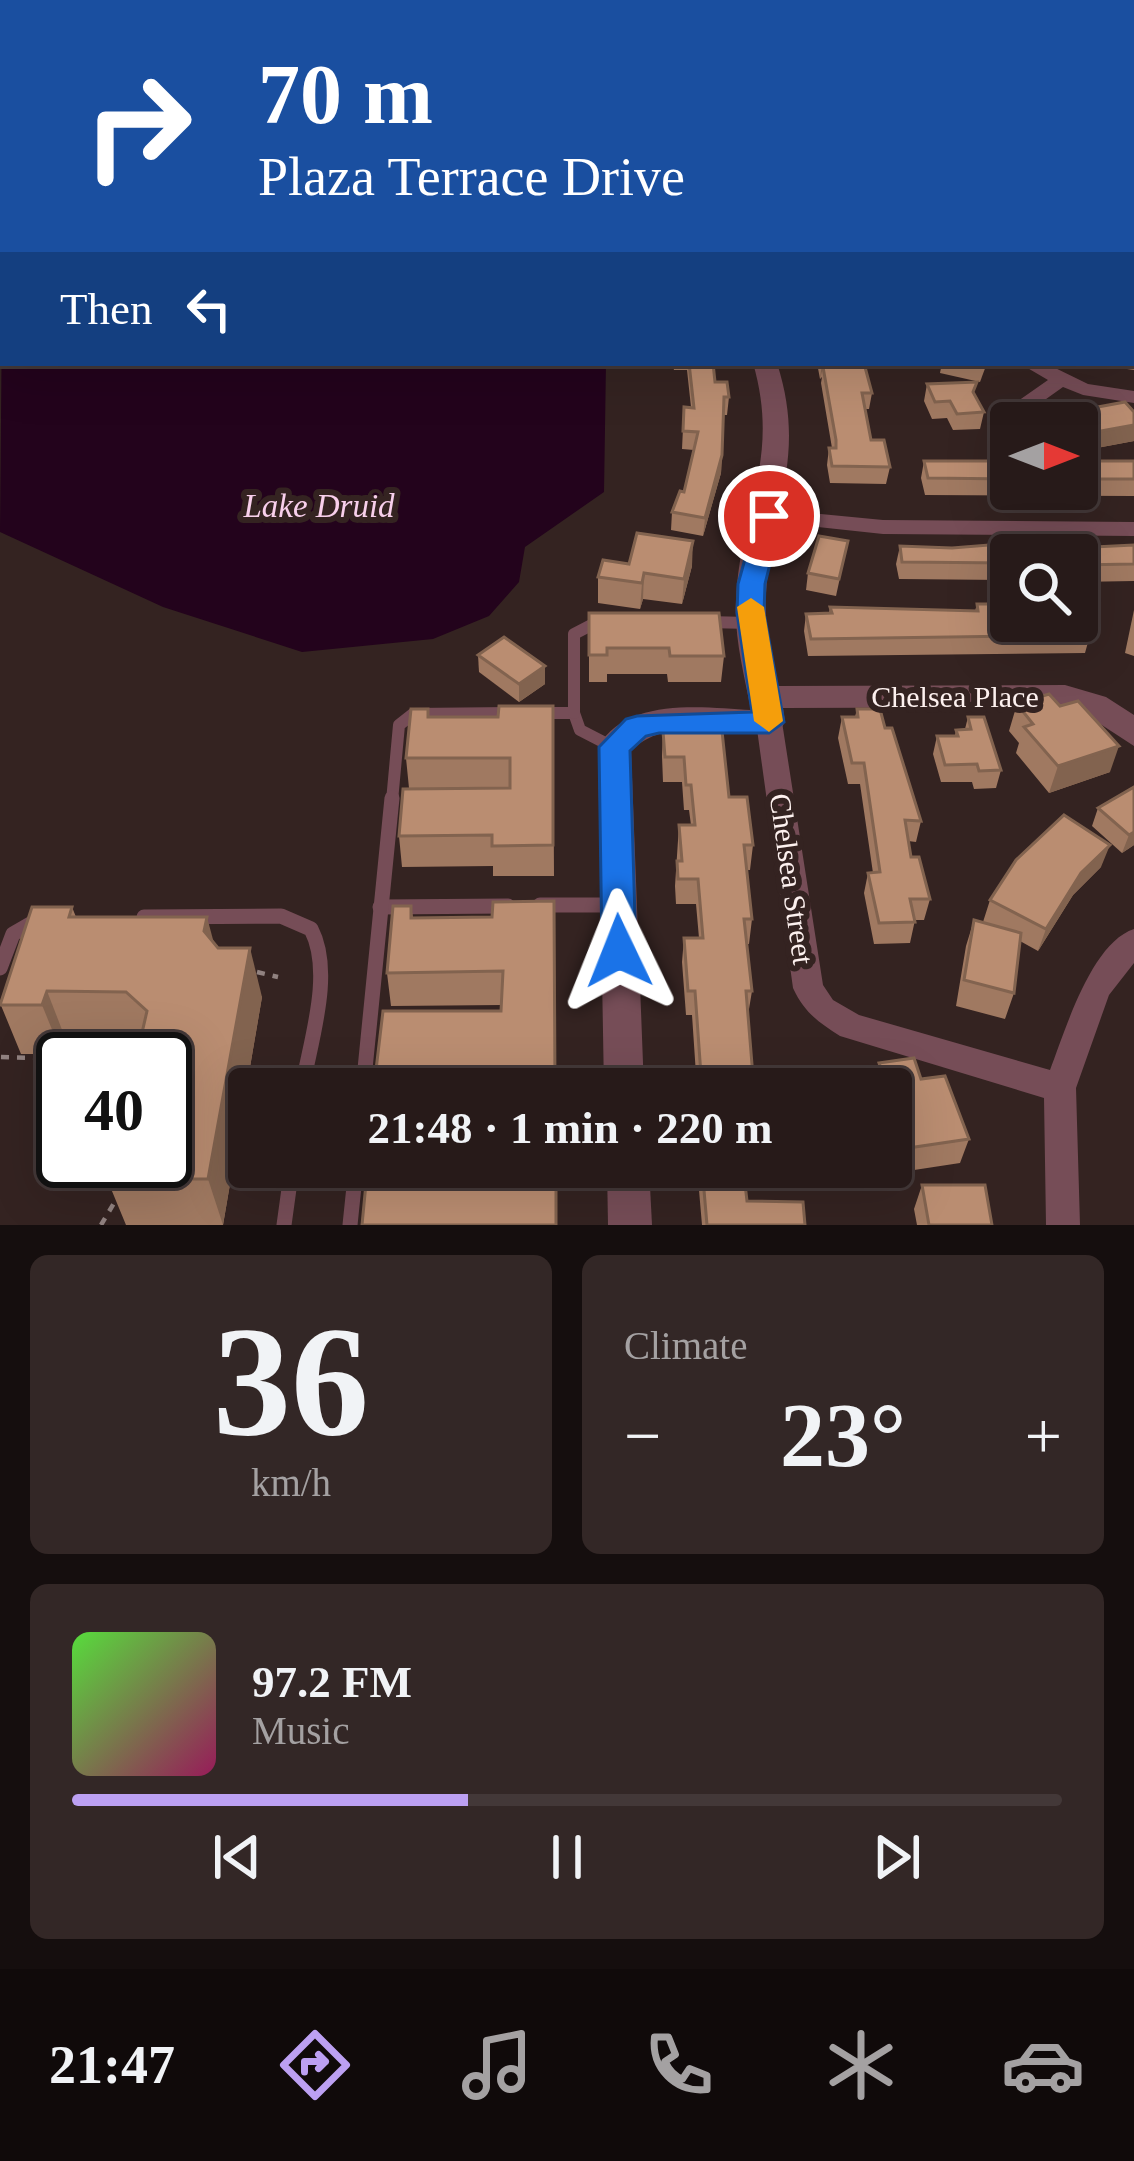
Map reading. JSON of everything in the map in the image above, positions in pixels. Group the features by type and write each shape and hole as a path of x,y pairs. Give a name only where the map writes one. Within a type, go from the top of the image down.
{"street":[{"name":"Chelsea Street","path":"766,366 775,389 779,448 752,584 752,623 808,988 822,1009 851,1026 1060,1088"},
{"path":"1034,366 1083,389 1134,397"},
{"path":"1029,402 1060,380"},
{"path":"769,516 906,527 1134,529"},
{"name":"Chelsea Place","path":"614,747 637,727 659,722 767,710 1065,696 1092,702 1134,734"},
{"path":"614,747 623,1068"},
{"path":"1063,1225 1060,1088 1096,989 1134,941"},
{"path":"612,1188 630,1225"}],"lane":[{"path":"614,747 580,730 574,713 574,634 593,620 616,621"},
{"path":"684,622 752,623"},
{"path":"365,1068 399,725 404,717 418,713 574,713"},
{"path":"380,907 617,904"},
{"path":"115,917 281,916 306,924 317,938 320,958 305,1068"},
{"path":"0,968 19,927 35,919 68,918"},
{"path":"284,1225 289,1188"},
{"path":"350,1225 354,1188"}],"path":[{"path":"250,967 278,977"},
{"path":"1,1057 36,1058"},
{"path":"101,1225 120,1188"}],"water":[{"name":"Lake Druid","path":"1,366 606,366 604,492 525,547 519,582 489,616 433,639 302,652 163,607 0,532"}],"building":[{"path":"689,366 713,366 715,382 727,382 729,397 724,397 722,455 705,518 672,512 680,491 684,492 698,432 683,431 684,407 694,408"},
{"path":"823,367 865,367 872,393 862,393 871,440 884,440 890,467 832,466 829,448 836,448 836,440"},
{"path":"977,382 973,392 984,412 957,414 950,401 935,402 927,384"},
{"path":"1125,402 1134,412 1134,425 1098,432 1098,407"},
{"path":"924,461 990,461 990,479 928,478"},
{"path":"1098,461 1134,461 1134,479 1098,479"},
{"path":"637,533 693,541 684,579 644,573 642,583 598,577 603,560 629,564"},
{"path":"819,536 848,541 839,579 808,573"},
{"path":"990,545 990,563 902,562 900,546"},
{"path":"1134,545 1134,564 1098,565 1098,547"},
{"path":"977,604 990,604 990,636 811,639 806,614 832,613 830,607 978,611"},
{"path":"589,613 719,613 724,656 670,656 669,648 607,648 607,655 589,655"},
{"path":"504,637 545,666 519,684 478,655"},
{"path":"1049,694 1060,706 1078,701 1119,746 1058,766 1024,727 1033,724 1017,704"},
{"path":"499,706 553,706 553,845 492,846 492,835 399,836 403,789 510,788 510,758 406,758 411,709 428,709 428,717 498,717"},
{"path":"857,709 880,709 885,728 892,728 921,821 905,820 911,857 919,857 930,899 910,899 915,922 879,923 868,873 880,872 864,763 852,763 842,717 858,717"},
{"path":"968,717 984,717 1001,770 979,771 977,764 945,765 937,736 958,736 956,730 971,729"},
{"path":"663,731 722,731 729,797 747,797 753,845 744,845 752,919 744,919 752,991 746,991 752,1068 700,1068 695,991 688,991 684,938 703,938 698,879 678,879 677,861 682,861 679,825 695,825 691,785 686,785 684,757 665,757"},
{"path":"1134,787 1134,832 1129,835 1098,808"},
{"path":"1064,815 1110,845 1081,873 1046,929 990,900 1016,860"},
{"path":"554,901 555,1068 376,1068 383,1011 501,1011 503,971 387,973 393,906 411,906 411,918 492,917 493,902"},
{"path":"32,907 72,907 69,917 207,917 204,931 218,948 250,948 208,1179 192,1179 192,1032 142,1032 147,1011 126,992 47,991 42,1005 0,1005"},
{"path":"974,920 1021,933 1014,993 964,980"},
{"path":"914,1058 921,1079 945,1076 969,1139 912,1147 912,1068 881,1068 879,1063"},
{"path":"922,1185 985,1185 992,1225 929,1225"},
{"path":"366,1188 556,1188 556,1225 362,1225"},
{"path":"704,1188 745,1188 747,1201 803,1202 805,1225 707,1225"}],"slow traffic":[{"path":"751,607 769,721"}],"route":[{"path":"619,951 614,747 637,727 659,722 769,722 751,613 752,584 769,516"}]}
